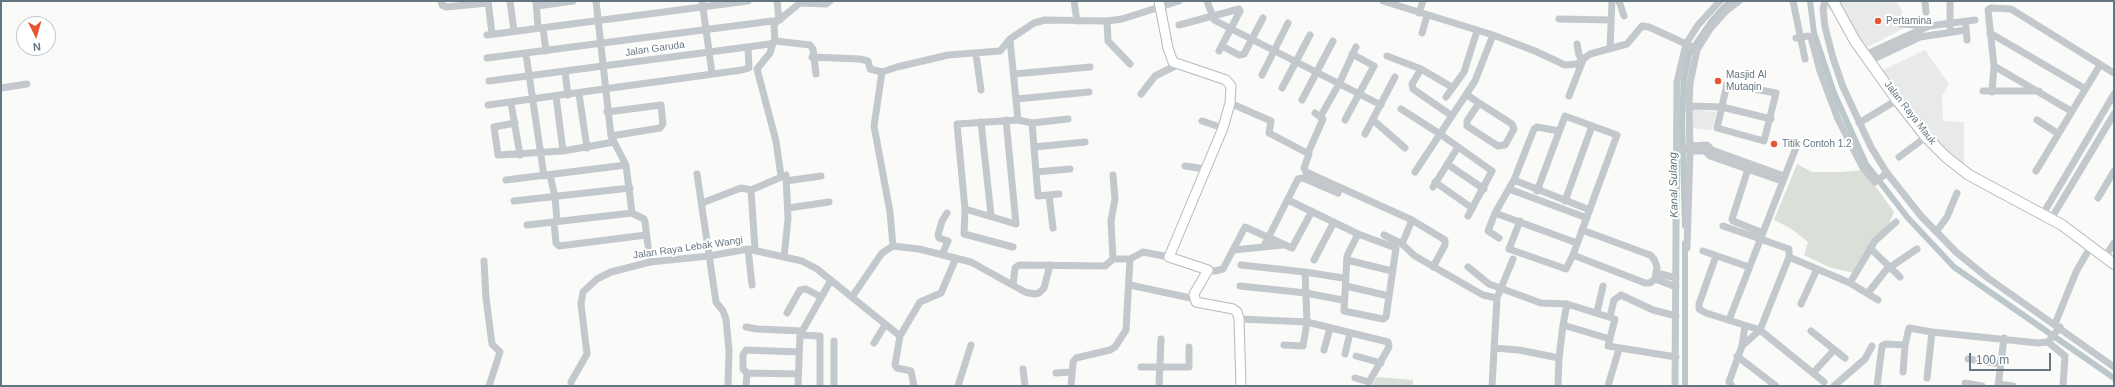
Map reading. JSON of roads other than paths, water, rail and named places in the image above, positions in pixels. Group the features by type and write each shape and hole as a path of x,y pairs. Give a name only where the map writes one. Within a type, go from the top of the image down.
{"main road":[{"name":"Jalan Raya Mauk","path":"1833,1 1840,16 1867,58 1897,100 1926,137 1946,157 1969,175 2047,216 2091,246 2114,264"}],"street":[{"path":"441,1 444,7 465,3 488,2 489,34 702,4 748,1"},
{"path":"510,1 514,31"},
{"path":"546,51 536,4 573,1"},
{"path":"596,1 604,66 607,112 612,139 626,165 632,213"},
{"path":"777,1 779,20"},
{"path":"784,257 788,234 788,208 776,140 756,69 770,53 774,42 774,24 800,3 826,4 830,1"},
{"path":"1074,1 1077,21"},
{"path":"816,74 812,58 860,59 868,61 870,69 882,72 897,67 948,56 1000,51 1010,39 1034,22 1045,20 1107,21 1122,19 1159,4 1179,1"},
{"path":"1207,1 1214,20 1381,105"},
{"path":"1383,1 1427,16 1493,35 1535,51 1565,65 1577,64 1590,54 1627,44 1642,26 1649,27 1696,49"},
{"path":"1420,13 1423,1"},
{"path":"1610,48 1612,1"},
{"path":"1620,1 1624,16"},
{"path":"1688,248 1685,149 1677,82 1687,44 1698,25 1720,1"},
{"path":"1675,386 1676,278 1690,83 1696,49 1710,29 1726,11 1739,1"},
{"path":"1794,1 1799,37 1805,59"},
{"path":"1825,1 1823,9 1825,27 1833,58 1843,87 1885,175 1920,216 1956,252 1988,278 2114,367"},
{"path":"1925,1 1926,12"},
{"path":"1950,1 1950,32"},
{"path":"702,4 712,73"},
{"path":"1159,4 1170,55 1176,65 1230,82 1232,93 1223,128 1169,257"},
{"path":"1992,92 1994,66 1989,8 2008,8 2114,73"},
{"path":"1179,25 1239,9 1240,12 1221,48 1241,55 1244,54 1263,18"},
{"path":"1422,33 1427,16"},
{"path":"1559,18 1611,20"},
{"path":"487,58 779,20"},
{"path":"1965,20 1967,40"},
{"path":"1901,24 1929,26 1965,20 1975,20"},
{"path":"1107,21 1108,41 1130,64"},
{"path":"1262,75 1288,23"},
{"path":"1867,58 1919,34 1929,26"},
{"path":"1919,34 1966,30"},
{"path":"1446,97 1464,72 1477,31"},
{"path":"1990,33 2084,88"},
{"path":"1282,88 1310,35"},
{"path":"1415,172 1475,81 1493,35"},
{"path":"1799,37 1811,37 1820,71 1838,119 1863,168 1876,182 1885,175"},
{"path":"1010,39 1018,120"},
{"path":"1302,100 1333,41"},
{"name":"Jalan Garuda","path":"489,81 748,47 774,42 810,45 813,49 812,58"},
{"path":"1576,44 1579,55 1583,60"},
{"path":"488,105 579,94 749,68 748,47"},
{"path":"1323,112 1339,84 1354,50 1374,65 1345,120"},
{"path":"526,54 541,153 555,197 556,243 559,246 646,235"},
{"path":"976,54 981,90"},
{"path":"1386,56 1421,69 1450,86"},
{"path":"1569,96 1583,60"},
{"path":"1141,94 1155,76 1176,65"},
{"path":"2036,171 2084,88 2100,65"},
{"path":"1994,66 2071,111"},
{"path":"1014,74 1090,67"},
{"path":"1421,69 1412,84 1414,89 1452,116"},
{"path":"565,72 568,95"},
{"path":"882,72 874,126 893,230 892,246"},
{"path":"1365,134 1395,77"},
{"path":"1,88 27,84"},
{"path":"1728,84 1776,92 1777,95 1771,119 1765,140 1762,141 1718,129 1728,84"},
{"path":"1983,92 2039,91"},
{"path":"1016,99 1089,92"},
{"path":"579,94 587,148"},
{"path":"2047,216 2114,94"},
{"path":"1467,95 1479,102 1512,124 1514,129 1504,145 1498,146 1467,126 1467,121 1479,102"},
{"path":"556,96 563,151"},
{"path":"1859,123 1897,100"},
{"path":"511,102 520,155"},
{"path":"1230,104 1271,121 1269,134 1308,153"},
{"path":"515,123 497,124 494,127 497,154 500,156 587,148 612,139 660,128 662,124 661,105 607,112"},
{"path":"1689,106 1722,107 1771,119"},
{"path":"1401,109 1440,134 1492,171 1468,216"},
{"path":"1315,113 1323,119 1308,153 1309,156 1304,168 1306,172 1412,220 1445,240 1445,245 1433,267"},
{"path":"2047,216 2114,114"},
{"path":"1520,222 1509,249 1563,269 1568,266 1617,135 1565,116 1537,191"},
{"path":"1013,247 964,234 966,209 957,124 1006,120 1018,120 1032,123 1068,119"},
{"path":"966,209 991,215 1016,224 1006,120"},
{"path":"1202,120 1223,128"},
{"path":"1373,120 1405,148"},
{"path":"2037,120 2057,133"},
{"path":"981,122 991,215"},
{"path":"1032,123 1038,196 1059,194"},
{"path":"1565,201 1592,126"},
{"path":"1499,238 1488,231 1495,213 1514,180 1534,129 1537,127 1559,131"},
{"path":"1900,157 1926,137"},
{"path":"1034,147 1085,142"},
{"path":"1729,320 1797,145"},
{"path":"1458,147 1434,184 1472,208"},
{"path":"1685,149 1706,151 1783,179"},
{"path":"1711,153 1748,169 1783,179"},
{"path":"1447,164 1484,188"},
{"path":"506,180 626,165"},
{"path":"1185,166 1206,169"},
{"path":"1036,172 1070,169"},
{"path":"1742,346 1760,330 1789,256 1789,249 1761,236 1732,219 1748,169"},
{"path":"2098,198 2114,171"},
{"path":"697,174 716,302 723,311 726,320 729,350 728,386"},
{"path":"1113,175 1115,199 1111,221 1113,259"},
{"path":"702,203 741,188 751,190 783,179 821,176"},
{"path":"1264,246 1300,178 1338,193"},
{"path":"1514,180 1537,191 1590,210"},
{"path":"2106,185 2114,185"},
{"path":"514,201 630,188"},
{"path":"1509,189 1587,218"},
{"path":"751,190 752,285"},
{"path":"1936,232 1947,217 1957,193"},
{"path":"1049,195 1053,228"},
{"path":"1288,200 1358,234 1396,248 1386,317 1383,319 1346,312 1344,309 1347,256 1358,234"},
{"path":"788,208 829,202"},
{"path":"1013,285 1015,268 1018,265 1105,266 1113,259 1130,259 1143,252 1169,257 1216,272 1223,269 1245,227 1292,248 1312,211"},
{"path":"528,225 632,213 644,219 650,262"},
{"path":"942,254 948,241 939,238 938,235 942,221 947,213"},
{"path":"1495,213 1577,243"},
{"path":"1402,244 1412,220"},
{"path":"1314,260 1334,222"},
{"path":"1850,283 1870,248 1879,236 1896,222"},
{"path":"1722,226 1761,236"},
{"path":"1573,255 1645,283 1650,283 1656,276 1654,259 1650,255 1582,230"},
{"path":"1384,235 1402,244 1415,256 1433,267 1483,295 1497,298"},
{"path":"2105,257 2114,243"},
{"path":"1234,250 1282,244"},
{"path":"852,296 882,253 892,246 919,249 971,262 1024,292 1039,293 1044,288 1050,265"},
{"path":"1903,372 1905,345 1909,328 1932,332 2004,338 2038,343 2050,340 2057,327 2076,272 2091,246"},
{"path":"1870,248 1900,276"},
{"name":"Jalan Raya Lebak Wangi","path":"571,386 571,382 587,354 581,304 583,292 597,279 611,272 650,262 709,256 751,249 802,261 817,268 900,336"},
{"path":"1868,293 1890,267 1917,249"},
{"path":"1704,251 1749,267"},
{"path":"1716,256 1698,306 1706,313 1760,330 1824,382"},
{"path":"1789,256 1850,283 1878,300"},
{"path":"914,386 911,371 897,368 896,365 900,336 920,302 940,293 956,258"},
{"path":"1071,386 1072,372 1076,358 1110,350 1126,330 1130,285 1130,259"},
{"path":"1492,386 1497,298 1513,259"},
{"path":"1347,260 1392,271"},
{"path":"484,261 486,298 492,344 500,352 489,386"},
{"path":"1240,264 1342,278"},
{"path":"1468,268 1489,284 1541,303 1567,304 1610,317 1616,321 1608,346 1619,349 1676,357"},
{"path":"1802,304 1817,269"},
{"path":"1195,299 1196,290 1208,270"},
{"path":"1284,345 1303,346 1307,322 1305,272"},
{"path":"1656,276 1676,278"},
{"path":"1656,276 1676,287"},
{"path":"798,386 801,333 831,280"},
{"path":"1130,285 1195,299 1205,304 1233,309 1239,319 1242,386"},
{"path":"1240,286 1306,293 1342,300"},
{"path":"1346,286 1389,296"},
{"path":"1597,312 1603,286"},
{"path":"787,312 800,290 806,290 821,296"},
{"path":"1610,317 1614,300 1621,295 1652,310 1676,316"},
{"path":"1558,386 1559,358 1567,304"},
{"path":"1239,319 1307,322 1388,342 1389,346 1370,382 1355,378"},
{"path":"874,343 885,325"},
{"path":"1563,325 1610,339"},
{"path":"1732,386 1729,382 1737,356 1742,346 1745,326"},
{"path":"746,327 820,336 820,386"},
{"path":"1324,350 1330,328"},
{"path":"1811,332 1845,358"},
{"path":"1927,378 1932,332"},
{"path":"1345,354 1350,333"},
{"path":"2004,338 1998,385 2013,386"},
{"path":"1159,386 1161,339"},
{"path":"2050,340 2065,356 2063,386"},
{"path":"834,341 834,386"},
{"path":"1877,386 1882,346 1886,344 1905,345"},
{"path":"958,386 971,345"},
{"path":"1834,386 1865,359 1872,346"},
{"path":"1141,367 1192,367 1189,347"},
{"path":"1494,348 1519,350 1559,358"},
{"path":"1608,386 1619,349"},
{"path":"798,374 747,372 743,369 743,355 746,350 799,352"},
{"path":"1812,373 1834,350"},
{"path":"1356,356 1381,362"},
{"path":"1737,356 1776,386"},
{"path":"1968,359 2000,364"},
{"path":"1732,370 1737,369 1744,360"},
{"path":"1023,369 1025,386"},
{"path":"746,386 747,372"},
{"path":"1056,373 1072,372"},
{"path":"1762,386 1767,379"},
{"path":"1965,383 1977,386"}],"waterway":[{"name":"Kanal Sulang","path":"1685,226 1682,117 1684,80 1689,54 1711,22 1725,6 1733,1"},
{"path":"1810,1 1814,33 1834,93 1866,164 1908,218 1954,267 2114,378"},
{"name":"Kanal Sulang","path":"1685,243 1685,386"}],"place":[{"name":"Pertamina","path":"1878,21"},
{"name":"Masjid Al Mutaqin","path":"1718,81"},
{"name":"Titik Contoh 1.2","path":"1774,144"}]}
